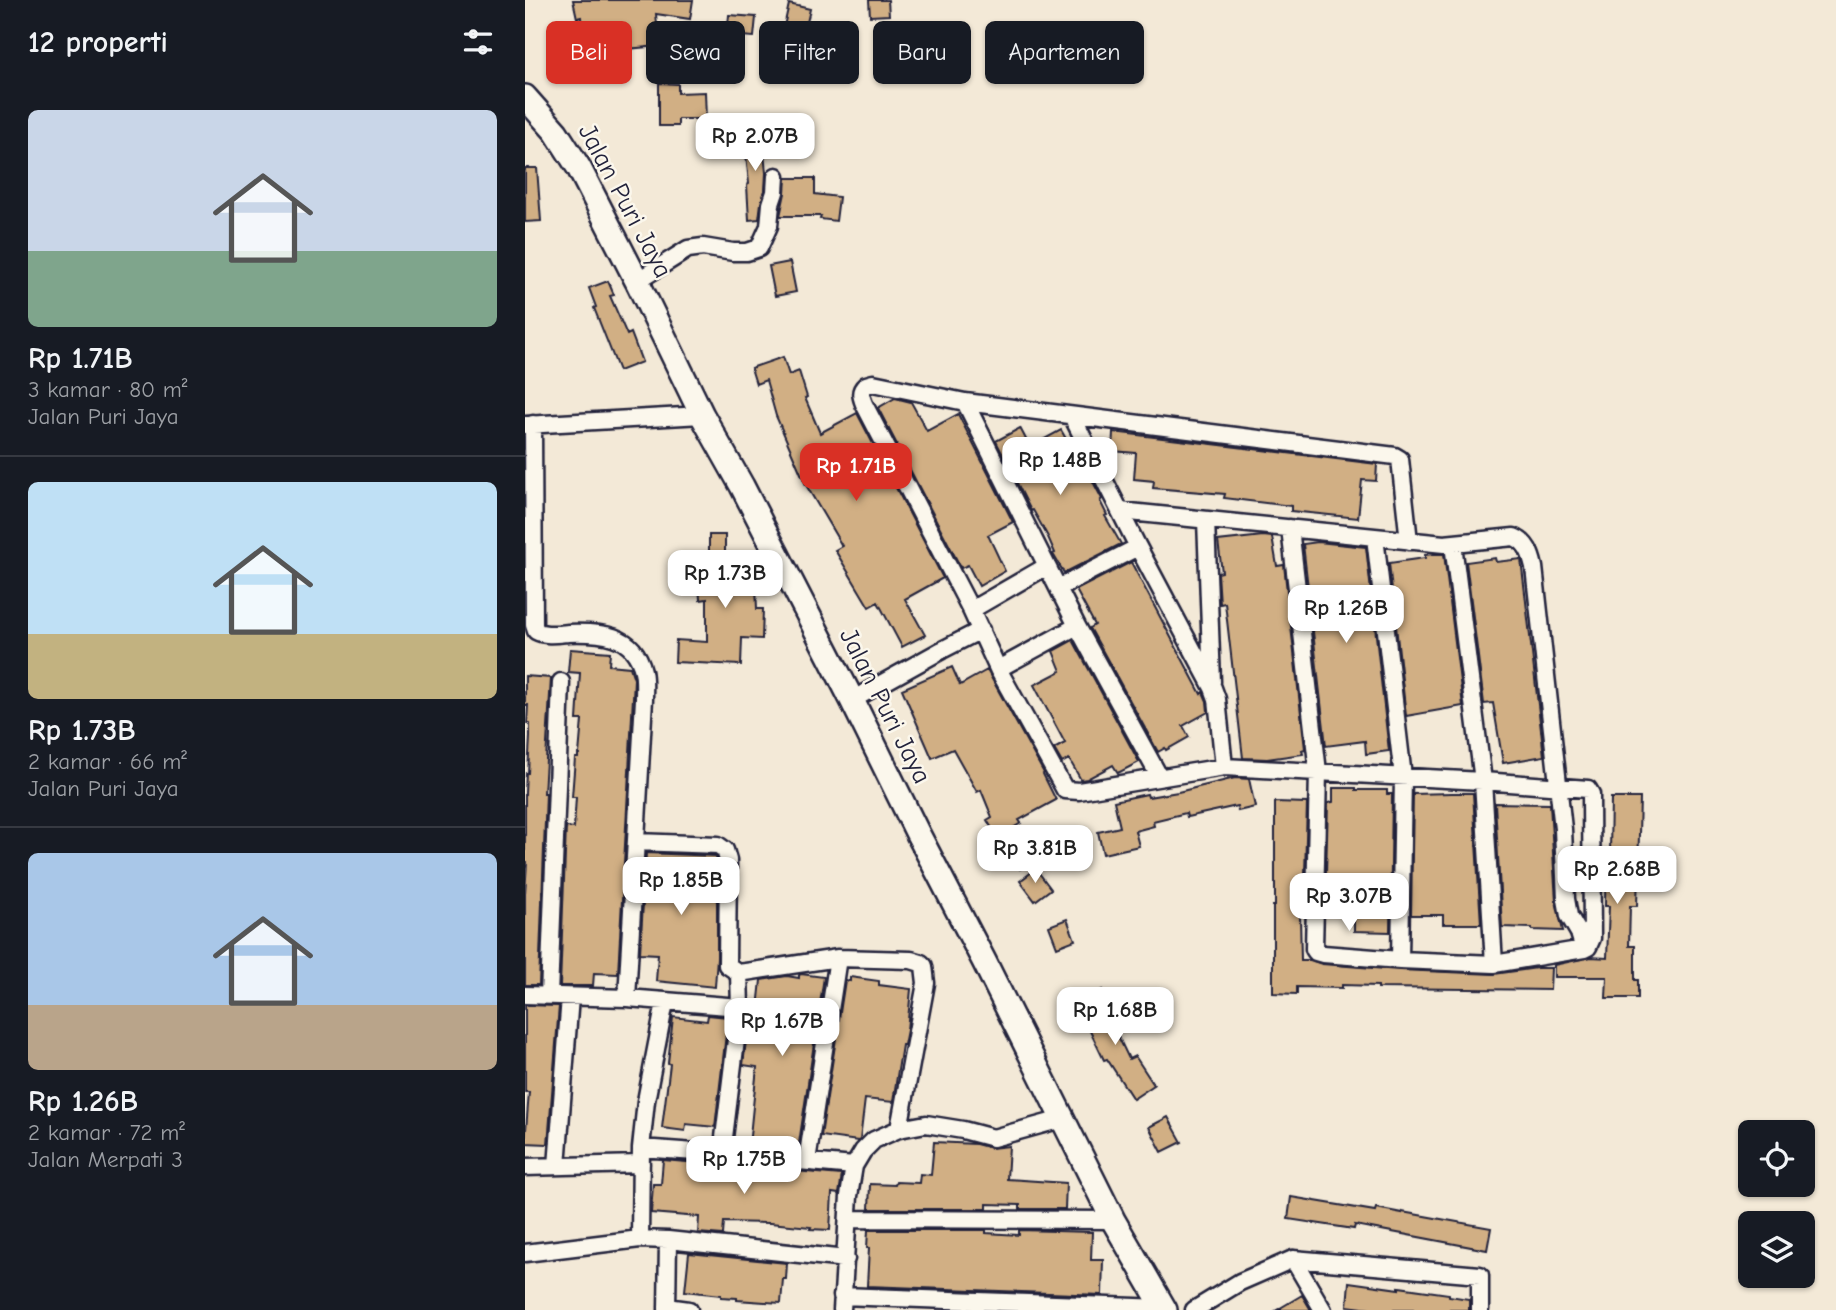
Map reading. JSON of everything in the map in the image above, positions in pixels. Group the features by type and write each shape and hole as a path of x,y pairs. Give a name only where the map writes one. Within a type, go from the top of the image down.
{"street":[{"name":"Jalan Puri Jaya","path":"525,97 568,150 637,281 702,415 852,700 1113,1220 1164,1309"},
{"path":"637,281 688,249 703,247 747,252 759,248 769,226 776,176"},
{"path":"1290,528 1318,772 1316,952 1400,960 1494,964 1584,949 1591,943 1592,938 1591,794 1588,789 1483,781 1403,777 1318,772 1224,767 1079,791 1065,790 998,668 861,396 863,387 873,383 965,402 1395,456 1400,459 1409,541"},
{"path":"965,402 1077,626 1160,776"},
{"path":"627,998 644,672 637,656 628,645 610,634 545,634 536,631 529,425 702,415"},
{"path":"1072,416 1213,688 1217,699 1224,767"},
{"path":"1120,511 1409,541 1453,544 1514,537 1521,539 1531,555 1534,567 1563,830 1566,899 1569,916 1584,949"},
{"path":"1206,520 1213,688"},
{"path":"1375,537 1403,777 1400,960"},
{"path":"1453,544 1483,781 1494,964"},
{"path":"1058,589 1138,547"},
{"path":"971,610 1047,566"},
{"path":"998,668 1077,626"},
{"path":"852,700 981,630"},
{"path":"549,996 561,682"},
{"path":"636,842 718,845 725,850 728,860 727,965 739,973 838,958 911,960 924,966 926,983 899,1129"},
{"path":"807,1161 838,958"},
{"path":"722,1154 740,1006 739,973"},
{"path":"525,995 627,998 740,1006"},
{"path":"557,1166 570,997"},
{"path":"640,1239 641,1156 646,1101 665,1002"},
{"path":"1062,1119 993,1138 926,1124 899,1129 874,1140 854,1166 849,1196 842,1303 1164,1309"},
{"path":"525,1167 641,1156 722,1154 854,1166"},
{"path":"848,1219 1113,1220"},
{"path":"525,1253 640,1239 846,1259"},
{"path":"668,1240 667,1309 689,1310"},
{"path":"1293,1259 1323,1310"},
{"path":"1194,1310 1240,1282 1293,1259 1480,1275 1480,1310"}],"building":[{"path":"573,0 693,0 690,19 656,14 657,21 646,21 646,47 632,49 632,21 581,21 581,17 577,18"},
{"path":"869,0 888,0 889,15 870,16"},
{"path":"789,4 810,9 807,21 785,21"},
{"path":"729,15 756,17 754,37 745,36 745,21 728,21"},
{"path":"659,84 678,84 678,93 705,92 706,119 678,119 678,126 659,126"},
{"path":"762,132 765,190 759,219 749,220 744,134"},
{"path":"525,168 537,168 541,221 525,222"},
{"path":"786,178 815,178 815,194 839,197 836,221 820,219 821,216 780,216"},
{"path":"790,262 796,292 775,296 769,266"},
{"path":"608,281 614,295 610,296 627,335 631,333 642,362 619,371 589,288"},
{"path":"783,357 789,375 799,371 807,397 805,398 820,433 857,413 943,578 905,599 925,635 902,647 878,602 869,607 835,550 842,546 806,485 776,416 766,380 756,384 751,368"},
{"path":"895,398 911,402 927,431 958,414 1013,522 988,535 1005,571 979,586 968,565 961,568 878,408"},
{"path":"1020,428 1030,447 1061,430 1087,470 1102,499 1100,501 1107,515 1105,516 1121,544 1064,573 1053,554 1055,553 1048,537 1033,510 1031,511 996,441"},
{"path":"1113,432 1377,464 1376,481 1362,480 1358,518 1291,511 1291,506 1224,498 1225,494 1153,488 1154,481 1134,479 1136,453 1112,451"},
{"path":"709,535 725,535 725,565 755,563 757,609 763,609 762,639 742,638 741,665 675,662 676,640 707,642 707,599 700,600 698,567 709,566"},
{"path":"1272,537 1277,566 1284,565 1305,749 1302,750 1303,754 1267,759 1243,758 1225,603 1220,604 1218,573 1222,572 1218,541"},
{"path":"1318,542 1366,547 1389,751 1366,754 1365,741 1326,746 1303,544"},
{"path":"1444,554 1463,706 1406,716 1389,563 1425,558 1425,555"},
{"path":"1495,558 1496,562 1521,559 1544,756 1503,763 1493,703 1484,704 1466,562"},
{"path":"1131,562 1207,701 1208,712 1183,726 1189,737 1158,752 1090,628 1095,625 1076,590"},
{"path":"1073,640 1139,762 1118,773 1113,765 1081,780 1069,759 1062,763 1054,749 1065,743 1034,685 1061,671 1053,651"},
{"path":"570,649 610,652 609,665 630,667 634,679 618,974 594,973 593,986 560,986 566,827 574,828 576,797 572,797 582,720 577,720 580,673 568,672"},
{"path":"952,667 960,685 987,670 1056,800 1019,820 1021,823 1013,828 1034,861 1020,869 987,820 992,817 981,790 977,792 953,749 932,758 902,689"},
{"path":"525,676 551,678 544,793 539,985 525,985 525,792 530,723 527,723 528,705 525,705"},
{"path":"1235,778 1249,779 1255,807 1238,811 1237,806 1187,817 1186,813 1153,821 1154,826 1135,831 1139,846 1103,854 1098,832 1120,827 1114,801 1147,794 1148,797 1178,792"},
{"path":"1333,788 1387,790 1387,794 1392,794 1390,932 1354,931 1354,909 1325,909 1328,803 1333,802"},
{"path":"1473,793 1481,924 1443,924 1443,915 1411,915 1413,794"},
{"path":"1611,798 1640,798 1637,906 1630,906 1629,946 1635,946 1638,998 1606,998 1607,977 1554,977 1554,965 1591,957 1607,958 1609,906 1605,906 1606,853 1610,853"},
{"path":"1275,802 1307,803 1304,909 1300,916 1301,960 1399,970 1494,974 1551,968 1550,990 1378,988 1342,985 1342,988 1297,987 1297,994 1273,993"},
{"path":"1495,803 1550,804 1556,901 1563,931 1502,927"},
{"path":"646,853 716,856 715,987 656,981 658,954 640,953"},
{"path":"1036,869 1051,889 1035,901 1020,881"},
{"path":"1067,919 1075,940 1057,947 1049,926"},
{"path":"801,974 824,977 798,1150 749,1146 757,1067 743,1065 749,1017 757,1018 761,980 787,976 799,978"},
{"path":"850,977 879,981 879,985 911,989 907,1030 893,1102 865,1099 858,1141 821,1136 845,980 850,981"},
{"path":"1102,990 1113,1009 1107,1013 1129,1059 1135,1056 1154,1085 1133,1099 1107,1059 1104,1060 1088,1027 1095,1024 1082,1003"},
{"path":"525,1005 559,1006 548,1144 525,1143 529,1092 525,1092"},
{"path":"708,1015 728,1017 715,1127 686,1124 685,1131 662,1128 673,1017 707,1021"},
{"path":"1168,1117 1182,1142 1162,1152 1149,1127"},
{"path":"934,1142 976,1144 991,1148 1009,1146 1007,1179 1066,1183 1065,1209 1020,1209 1020,1205 987,1204 987,1209 869,1209 870,1184 919,1183 920,1174 931,1175"},
{"path":"663,1160 842,1175 839,1194 832,1193 830,1230 770,1223 724,1222 723,1235 698,1233 699,1217 651,1213 653,1184 661,1184"},
{"path":"1291,1197 1375,1211 1376,1208 1402,1212 1491,1228 1487,1250 1355,1225 1354,1229 1288,1219"},
{"path":"868,1230 986,1230 986,1233 1019,1235 1019,1230 1092,1232 1091,1260 1103,1260 1102,1295 867,1286"},
{"path":"689,1253 787,1263 781,1303 737,1300 721,1295 685,1291"},
{"path":"1349,1282 1449,1294 1469,1299 1469,1310 1378,1310 1347,1306"},
{"path":"1302,1295 1311,1310 1277,1310"}]}
